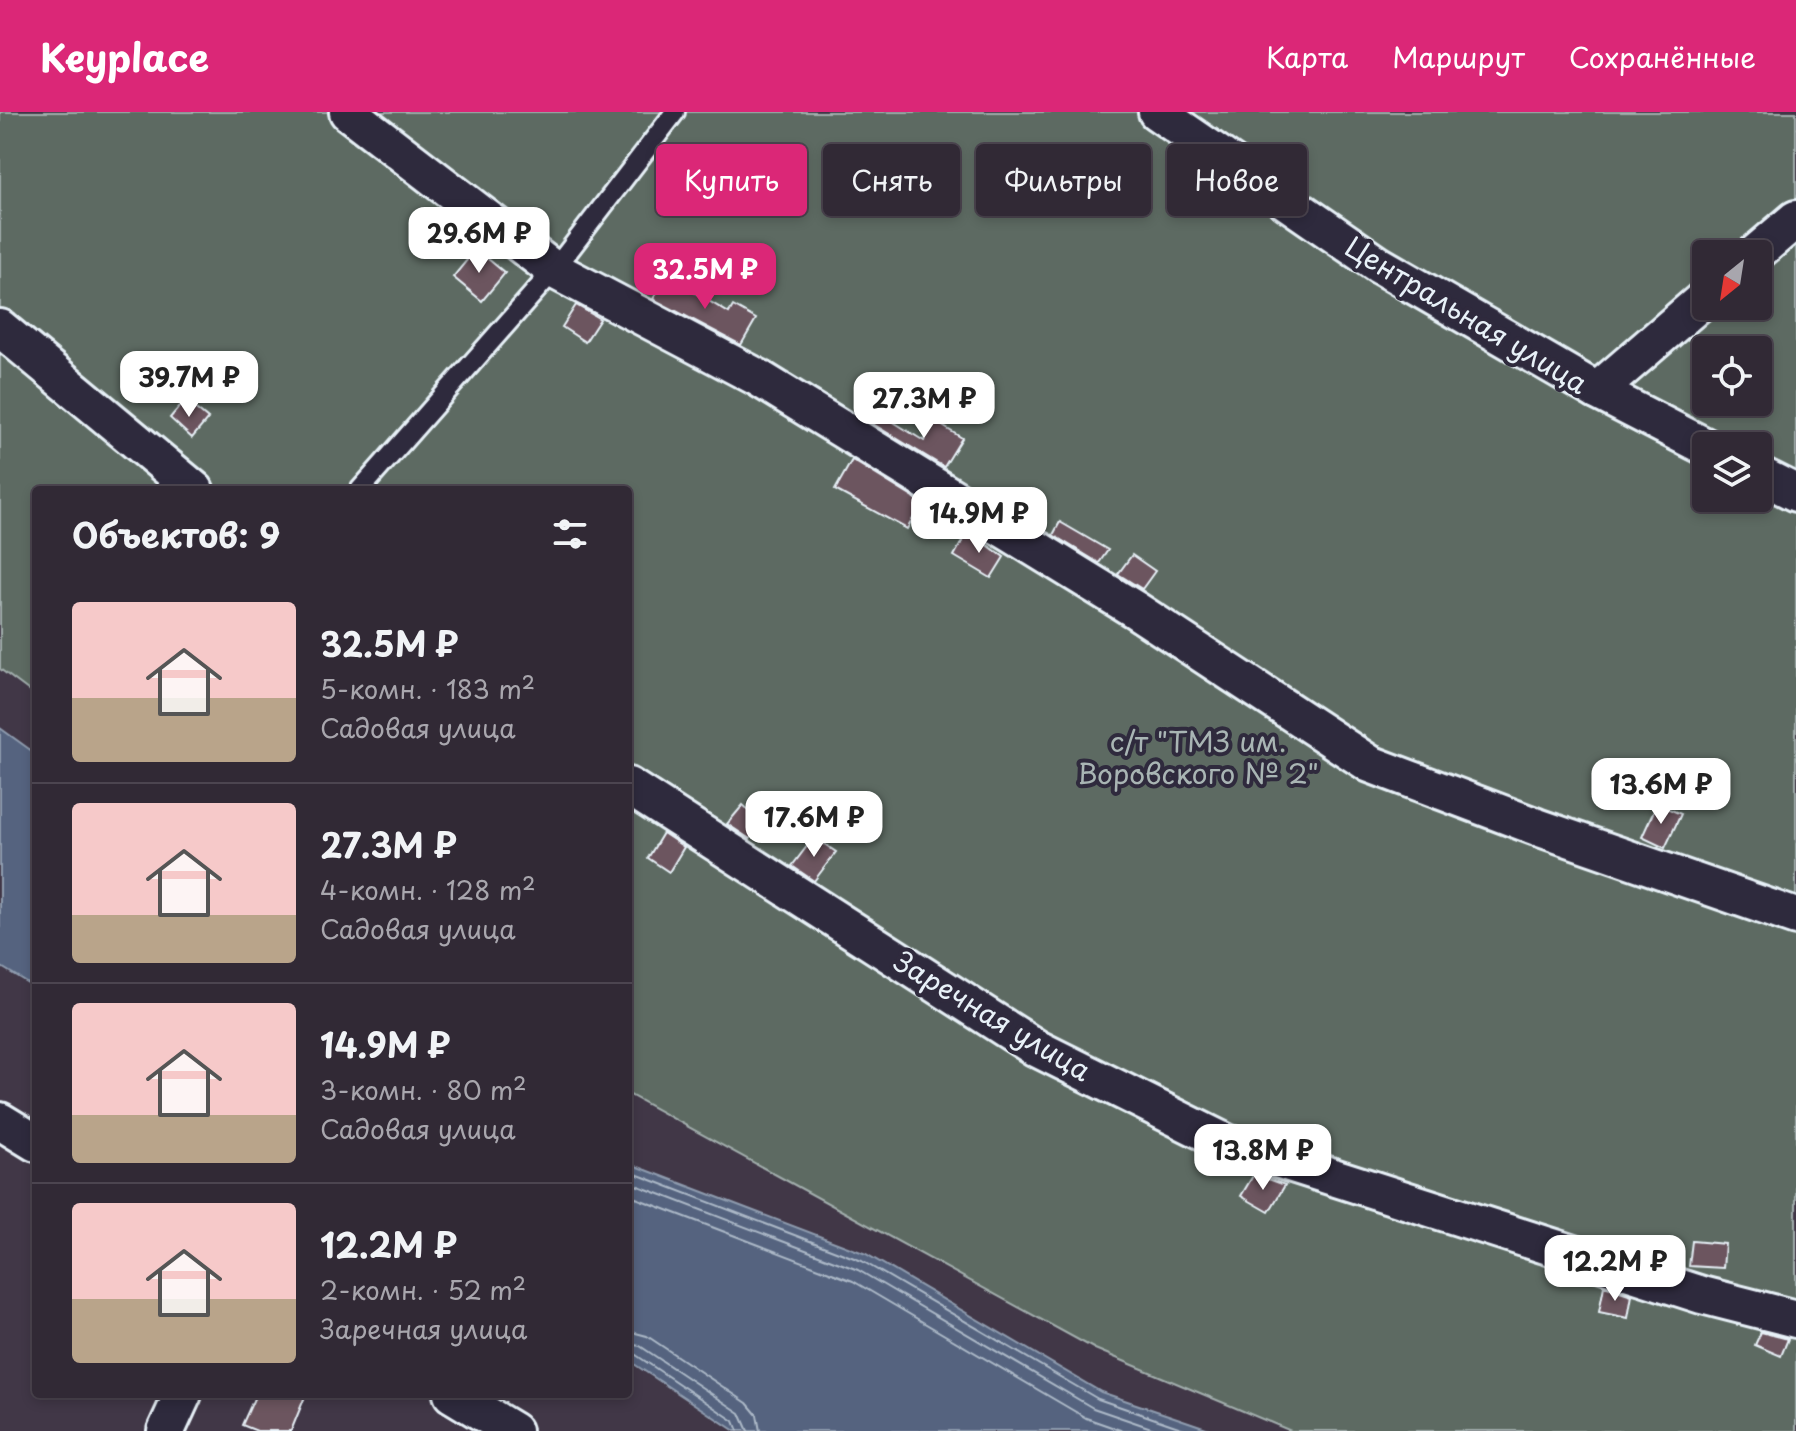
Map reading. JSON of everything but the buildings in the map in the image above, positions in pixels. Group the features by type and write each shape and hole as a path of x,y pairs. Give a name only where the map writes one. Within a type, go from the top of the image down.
{"street":[{"path":"348,112 554,270 757,377 1134,609 1370,764 1537,827 1796,917"},
{"name":"Центральная улица","path":"1157,112 1379,265 1597,391 1692,440"},
{"path":"1771,240 1796,219"},
{"path":"1597,391 1692,309"},
{"path":"0,328 190,486"},
{"path":"1772,481 1796,493"},
{"name":"Заречная улица","path":"632,789 1036,1048 1227,1143 1687,1290 1796,1319"},
{"path":"0,1121 32,1141"},
{"path":"166,1431 181,1398"},
{"path":"459,1398 513,1431"}],"lane":[{"path":"364,486 554,270 675,112"}],"green space":[{"name":"с/т \"ТМЗ им. Воровского № 2\"","path":"0,112 1796,112 1796,1431 1291,1431 1095,1349 632,1096 632,486 32,486 32,693 0,669"}],"water":[{"path":"0,728 32,751 32,986 0,966"},
{"path":"632,1165 866,1254 1101,1392 1215,1431 735,1431 632,1363"}]}
